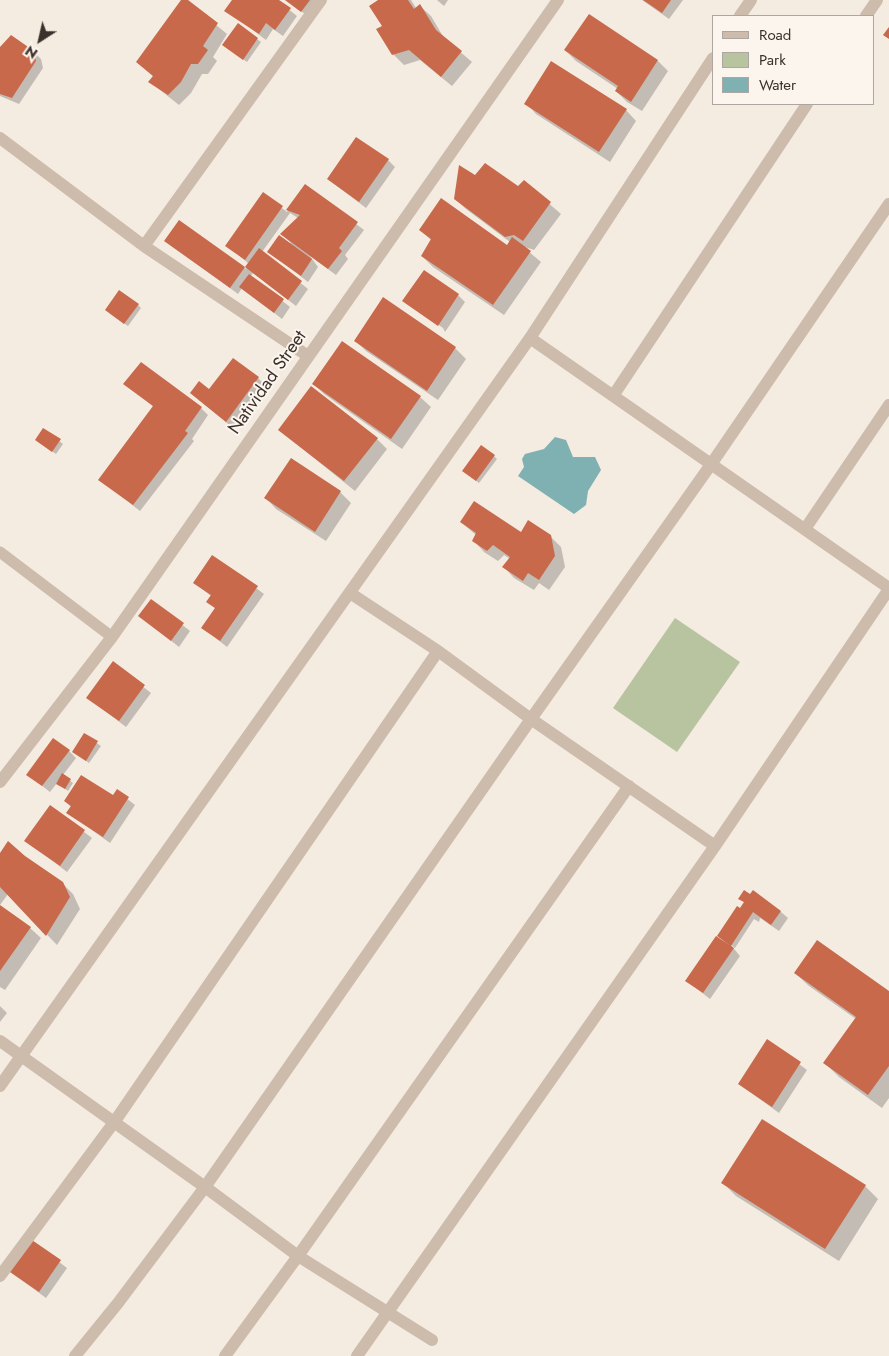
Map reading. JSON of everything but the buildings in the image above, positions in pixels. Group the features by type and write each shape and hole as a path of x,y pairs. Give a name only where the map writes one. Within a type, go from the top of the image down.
{"street":[{"path":"144,246 321,0"},
{"name":"Natividad Street","path":"0,782 112,637 558,0"},
{"path":"741,15 751,0"},
{"path":"867,15 876,0"},
{"path":"0,1086 530,338 712,60"},
{"path":"613,396 806,105"},
{"path":"0,138 144,246 308,356"},
{"path":"75,1356 118,1303 206,1187 531,719 712,463 889,204"},
{"path":"356,1356 389,1312 715,846 889,588 530,338"},
{"path":"805,529 889,405"},
{"path":"350,593 438,651 531,719 715,846"},
{"path":"0,1276 115,1121 438,651"},
{"path":"225,1356 298,1256 629,786"},
{"path":"0,1041 115,1121 298,1256 432,1340"}],"lane":[{"path":"0,552 112,637"}],"green space":[{"path":"675,618 740,662 677,752 613,708"}],"water":[{"path":"555,437 566,440 573,457 595,457 601,470 588,491 586,505 574,514 518,476 524,467 522,459 525,454 544,449"}]}
